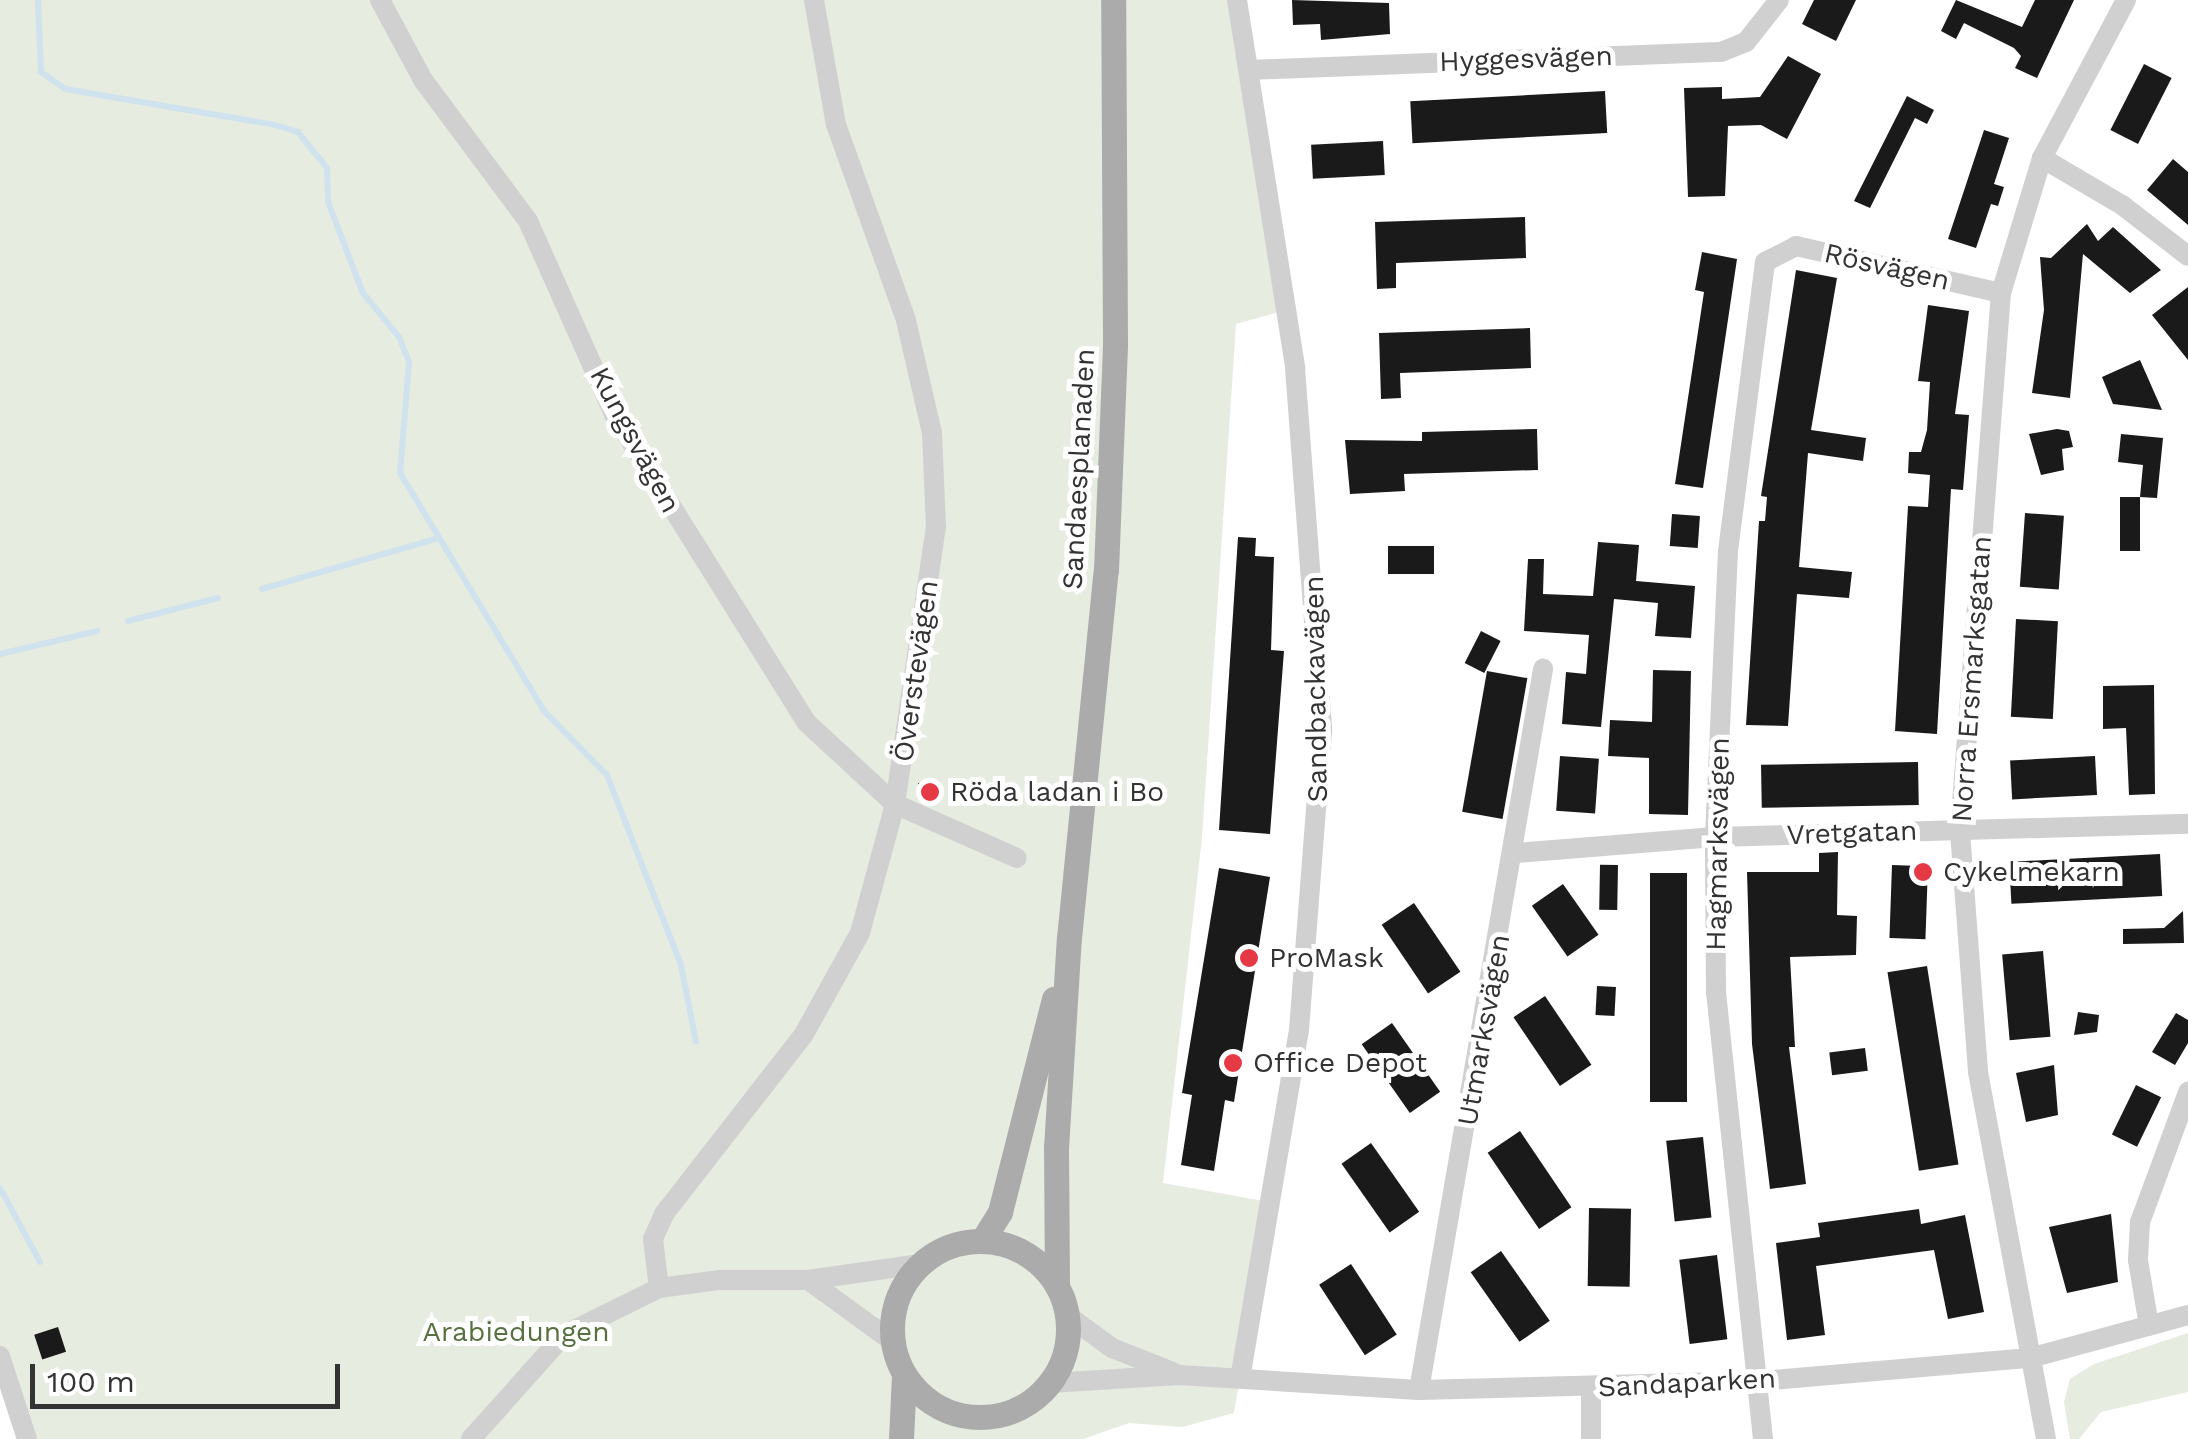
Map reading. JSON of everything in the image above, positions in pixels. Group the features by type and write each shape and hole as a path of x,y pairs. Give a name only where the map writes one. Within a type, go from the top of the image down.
{"main road":[{"name":"Sandaesplanaden","path":"1056,1286 1056,1148 1069,938 1106,570 1115,343 1114,0"},
{"name":"Sandaesplanaden","path":"982,1241 1000,1212 1069,938"},
{"path":"901,1439 904,1375 892,1340 896,1302 921,1264 948,1247 982,1241 1028,1256 1056,1286 1067,1315 1066,1350 1050,1383 1018,1409 984,1428 942,1409 904,1375"}],"street":[{"name":"Kungsvägen","path":"380,0 423,80 528,221 615,416 806,722 896,804 1018,858"},
{"name":"Överstevägen","path":"659,1288 652,1238 664,1214 834,987 860,934 896,804 936,528 932,433 906,320 836,125 814,0"},
{"name":"Sandbackavägen","path":"1238,0 1295,368 1322,731 1299,1030 1240,1378"},
{"name":"Hyggesvägen","path":"1249,70 1721,52 1746,42 1779,0"},
{"name":"Norra Ersmarksgatan","path":"2046,1439 1978,1071 1960,829 2001,293 2042,158 2126,0"},
{"path":"2042,158 2188,256"},
{"name":"Rösvägen","path":"1775,253 1796,246 2001,293"},
{"name":"Hagmarksvägen","path":"1764,1439 1716,992 1715,837 1728,551 1765,262 1775,253"},
{"name":"Utmarksvägen","path":"1419,1390 1516,853 1544,669"},
{"name":"Vretgatan","path":"1516,853 1715,837 2188,824"},
{"path":"2149,1326 2140,1222 2188,1092"},
{"path":"471,1439 564,1335 659,1288 720,1280 808,1280 921,1264"},
{"path":"808,1280 892,1340"},
{"name":"Sandaparken","path":"1050,1383 1179,1375 1419,1390 1760,1381 2030,1358 2188,1314"},
{"name":"Sandaparken","path":"1067,1315 1112,1348 1179,1375"},
{"path":"0,1356 27,1439"},
{"path":"1591,1387 1592,1439"}],"green space":[{"name":"Arabiedungen","path":"0,0 1237,0 1286,310 1236,324 1202,838 1163,1183 1269,1202 1234,1413 1182,1427 1129,1423 1083,1439 27,1439 0,1356"},
{"path":"2188,1333 2188,1392 2101,1412 2079,1439 2070,1439 2064,1402 2070,1379 2094,1364"}],"building":[{"path":"1292,0 1389,3 1390,34 1321,40 1320,24 1293,25"},
{"path":"1814,0 1856,0 1836,41 1802,24"},
{"path":"1956,0 2022,27 2035,0 2074,0 2037,78 2015,68 2021,56 2014,48 1964,23 1956,39 1941,31"},
{"path":"1788,56 1821,74 1787,139 1761,125 1728,126 1725,196 1688,197 1684,88 1722,87 1722,99 1760,97"},
{"path":"2144,64 2172,78 2138,144 2110,130"},
{"path":"1605,91 1607,133 1412,143 1410,101"},
{"path":"1907,96 1934,110 1927,124 1915,118 1870,208 1854,201"},
{"path":"1984,130 2009,138 1994,184 2004,187 1998,206 1991,204 1976,248 1948,239"},
{"path":"1383,141 1385,175 1313,179 1311,145"},
{"path":"2173,159 2188,172 2188,225 2147,190"},
{"path":"1525,217 1526,258 1396,263 1396,288 1377,289 1375,222"},
{"path":"2087,224 2098,241 2113,227 2161,270 2130,293 2083,254 2070,398 2032,393 2044,310 2040,257 2051,258"},
{"path":"1702,252 1737,259 1703,488 1675,484 1704,292 1695,290"},
{"path":"1796,270 1837,278 1811,430 1866,438 1863,461 1808,453 1799,567 1852,572 1849,598 1797,594 1788,726 1746,725 1759,521 1765,521 1767,497 1761,496"},
{"path":"2188,287 2188,360 2152,315"},
{"path":"1928,305 1969,311 1955,414 1969,415 1963,490 1951,489 1937,734 1895,731 1908,506 1928,507 1930,475 1908,473 1909,452 1921,452 1927,430 1930,382 1918,381"},
{"path":"1530,328 1531,368 1400,373 1401,398 1381,399 1379,333"},
{"path":"2140,360 2162,410 2113,404 2102,377"},
{"path":"1537,429 1538,470 1404,474 1405,491 1350,494 1345,440 1422,441 1422,432"},
{"path":"2069,431 2073,447 2062,449 2064,470 2041,475 2029,434"},
{"path":"2121,434 2163,438 2157,498 2140,497 2143,465 2118,462"},
{"path":"2120,497 2140,497 2140,551 2120,551"},
{"path":"2025,513 2064,516 2059,590 2020,587"},
{"path":"1672,514 1700,516 1698,548 1670,546"},
{"path":"1238,537 1256,538 1255,556 1274,557 1271,650 1284,651 1270,834 1219,830"},
{"path":"1598,542 1639,545 1636,581 1695,586 1691,638 1655,636 1658,603 1614,599 1601,727 1562,724 1566,672 1586,674 1589,635 1524,631 1528,559 1544,559 1543,594 1593,596"},
{"path":"1388,546 1434,546 1434,574 1388,574"},
{"path":"2016,619 2058,621 2053,719 2011,717"},
{"path":"1481,631 1501,641 1484,673 1465,663"},
{"path":"1653,670 1691,671 1688,815 1649,814 1649,758 1608,756 1610,720 1652,722"},
{"path":"1487,671 1527,678 1503,819 1462,812"},
{"path":"2154,685 2155,794 2129,795 2126,728 2103,729 2103,686"},
{"path":"1560,756 1599,759 1595,814 1556,811"},
{"path":"2095,756 2097,795 2012,799 2010,760"},
{"path":"1918,762 1919,805 1762,808 1761,765"},
{"name":"Röda ladan i Bo","path":"939,782 941,801 920,800 918,783"},
{"path":"1838,852 1837,915 1857,916 1856,955 1790,957 1795,1047 1789,1047 1806,1184 1770,1189 1752,1044 1747,872 1819,872 1819,853"},
{"path":"2160,854 2162,896 2011,904 2009,862"},
{"path":"1600,865 1618,865 1617,910 1599,910"},
{"path":"1892,865 1928,866 1925,939 1889,938"},
{"path":"1219,868 1270,877 1234,1102 1225,1100 1214,1171 1181,1165 1192,1095 1182,1093"},
{"path":"1650,873 1687,873 1687,1102 1650,1102"},
{"path":"1563,884 1599,935 1567,957 1532,906"},
{"path":"1414,903 1460,972 1428,994 1382,925"},
{"path":"2183,911 2184,943 2123,944 2123,929 2164,928"},
{"path":"2043,951 2050,1037 2010,1040 2002,955"},
{"path":"1927,966 1958,1165 1919,1171 1887,972"},
{"path":"1597,986 1616,987 1614,1016 1595,1015"},
{"path":"1545,996 1591,1065 1560,1086 1513,1017"},
{"path":"2078,1012 2099,1015 2097,1032 2074,1035"},
{"path":"2176,1013 2188,1020 2188,1043 2175,1065 2152,1052"},
{"path":"1392,1023 1440,1092 1410,1113 1362,1044"},
{"path":"1865,1048 1868,1071 1832,1075 1829,1052"},
{"path":"2054,1065 2058,1115 2026,1122 2016,1073"},
{"path":"2136,1085 2161,1097 2137,1147 2112,1134"},
{"path":"1520,1131 1571,1207 1539,1229 1488,1153"},
{"path":"1703,1137 1711,1218 1675,1221 1666,1141"},
{"path":"1371,1143 1419,1212 1390,1232 1342,1164"},
{"path":"1589,1208 1631,1209 1630,1287 1588,1286"},
{"path":"1919,1209 1921,1224 1965,1215 1984,1312 1948,1319 1934,1250 1816,1266 1825,1335 1787,1340 1776,1243 1820,1237 1818,1223"},
{"path":"2111,1214 2118,1282 2067,1293 2049,1227"},
{"path":"1501,1251 1550,1321 1519,1342 1471,1272"},
{"path":"1717,1255 1727,1339 1690,1344 1679,1260"},
{"path":"1351,1264 1397,1334 1365,1355 1319,1285"},
{"path":"58,1327 66,1352 42,1359 34,1335"}],"waterway":[{"path":"38,0 41,72 65,89 275,125 298,132 327,168 328,202 363,293 399,337 409,362 400,473 544,711 607,775 681,965 696,1042"},
{"path":"262,589 435,539"},
{"path":"128,621 218,598"},
{"path":"0,654 97,631"},
{"path":"0,1188 40,1262"}],"place":[{"name":"Röda ladan i Bo","path":"930,792"},
{"name":"Cykelmekarn","path":"1923,872"},
{"name":"ProMask","path":"1249,958"},
{"name":"Office Depot","path":"1233,1063"}]}
